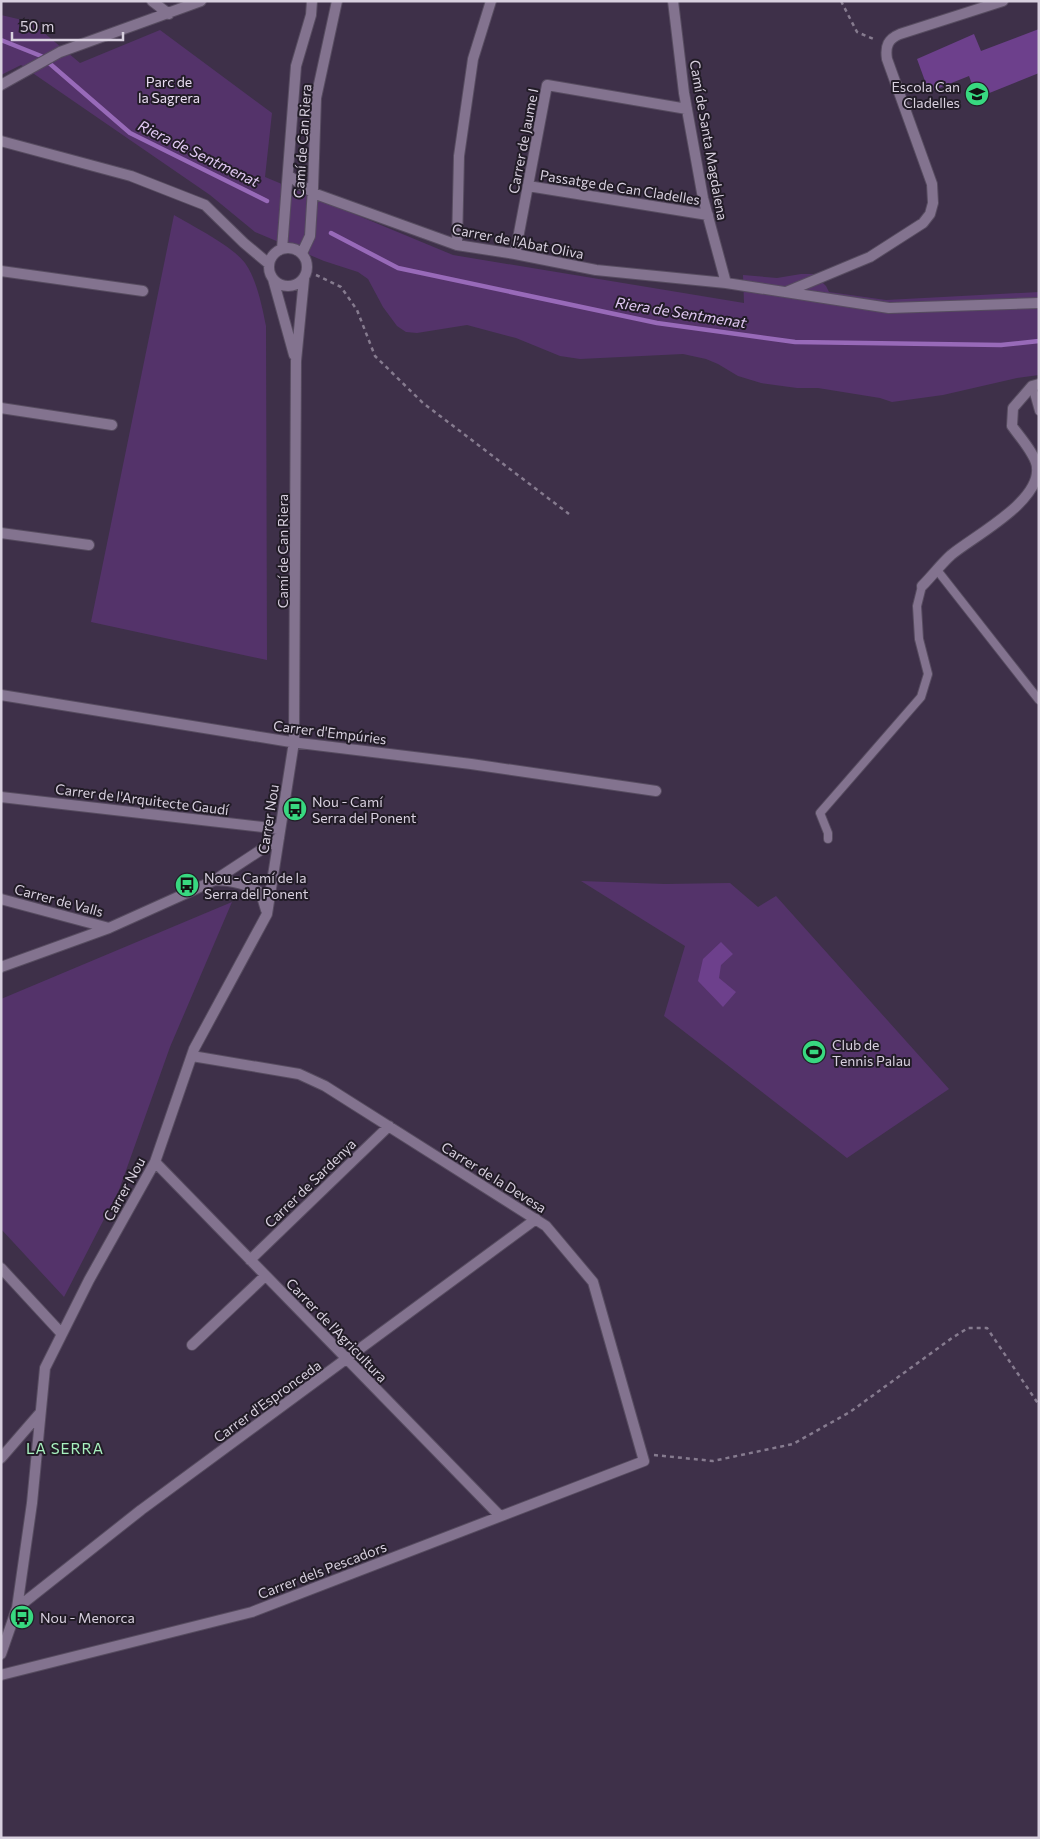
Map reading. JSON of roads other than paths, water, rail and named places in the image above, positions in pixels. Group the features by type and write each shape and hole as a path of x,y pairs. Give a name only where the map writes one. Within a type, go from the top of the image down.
{"street":[{"path":"152,1 169,14"},
{"path":"1,85 60,52 202,1"},
{"name":"Camí de Can Riera","path":"282,249 296,66 311,15 312,1"},
{"name":"Camí de Can Riera","path":"302,253 310,236 316,98 337,1"},
{"path":"457,245 459,156 473,59 491,1"},
{"name":"Camí de Santa Magdalena","path":"673,1 687,109 703,198 726,283"},
{"path":"786,292 870,257 923,223 930,214 933,203 932,184 887,59 887,44 893,37 900,34 1003,1"},
{"name":"Carrer de Jaume I","path":"515,254 547,85 687,109"},
{"path":"1,141 131,176 205,205 244,243 269,264"},
{"name":"Carrer de l'Abat Oliva","path":"288,175 313,193 457,245 596,270 726,283 889,308 1039,303"},
{"name":"Passatge de Can Cladelles","path":"528,186 708,215"},
{"path":"292,248 302,253 306,258 306,276 294,286 282,286 273,279 269,272 269,264 273,254 282,249 292,248"},
{"path":"1,270 143,291"},
{"name":"Camí de Can Riera","path":"294,742 296,361 306,276"},
{"name":"Camí de Can Riera","path":"273,279 296,361"},
{"path":"922,586 950,556 1025,499 1036,480 1038,467 1030,451 1012,426 1013,408 1036,385"},
{"path":"1,408 112,425"},
{"path":"1,533 89,545"},
{"name":"Carrer d'Empúries","path":"1,695 294,742 471,764 656,791"},
{"name":"Carrer Nou","path":"1,1654 17,1608 32,1503 45,1368 89,1280 155,1162 192,1056 267,914 294,742"},
{"name":"Carrer de l'Arquitecte Gaudí","path":"1,797 280,833"},
{"path":"1,968 109,928 215,880 280,833"},
{"path":"215,880 232,880 246,884 261,893 267,914"},
{"name":"Carrer de Valls","path":"1,899 109,928"},
{"name":"Carrer de la Devesa","path":"192,1056 299,1074 325,1086 546,1226 593,1282 643,1459"},
{"name":"Carrer de Sardenya","path":"250,1260 389,1126"},
{"name":"Carrer de l'Agricultura","path":"155,1162 500,1516"},
{"name":"Carrer d'Espronceda","path":"17,1608 141,1510 536,1219"},
{"path":"1,1268 62,1334"},
{"path":"192,1345 265,1276"},
{"path":"1,1458 40,1413"},
{"name":"Carrer dels Pescadors","path":"1,1675 252,1612 643,1459"}],"lane":[{"path":"1036,385 1039,411"},
{"path":"936,570 1039,700"},
{"path":"828,839 828,833 820,813 921,697 928,674 919,639 917,606 922,586"}],"waterway":[{"name":"Riera de Sentmenat","path":"1,40 41,56 130,133 267,201"},
{"name":"Riera de Sentmenat","path":"331,233 398,268 657,323 795,342 1001,345 1039,341"}],"place":[{"name":"Escola Can Cladelles","path":"977,94"},
{"name":"Nou - Camí Serra del Ponent","path":"295,809"},
{"name":"Nou - Camí de la Serra del Ponent","path":"187,885"},
{"name":"Club de Tennis Palau","path":"814,1052"},
{"name":"Nou - Menorca","path":"22,1617"}],"district":[{"name":"LA SERRA","path":"65,1448"}],"park label":[{"name":"Parc de la Sagrera","path":"169,89"}]}
